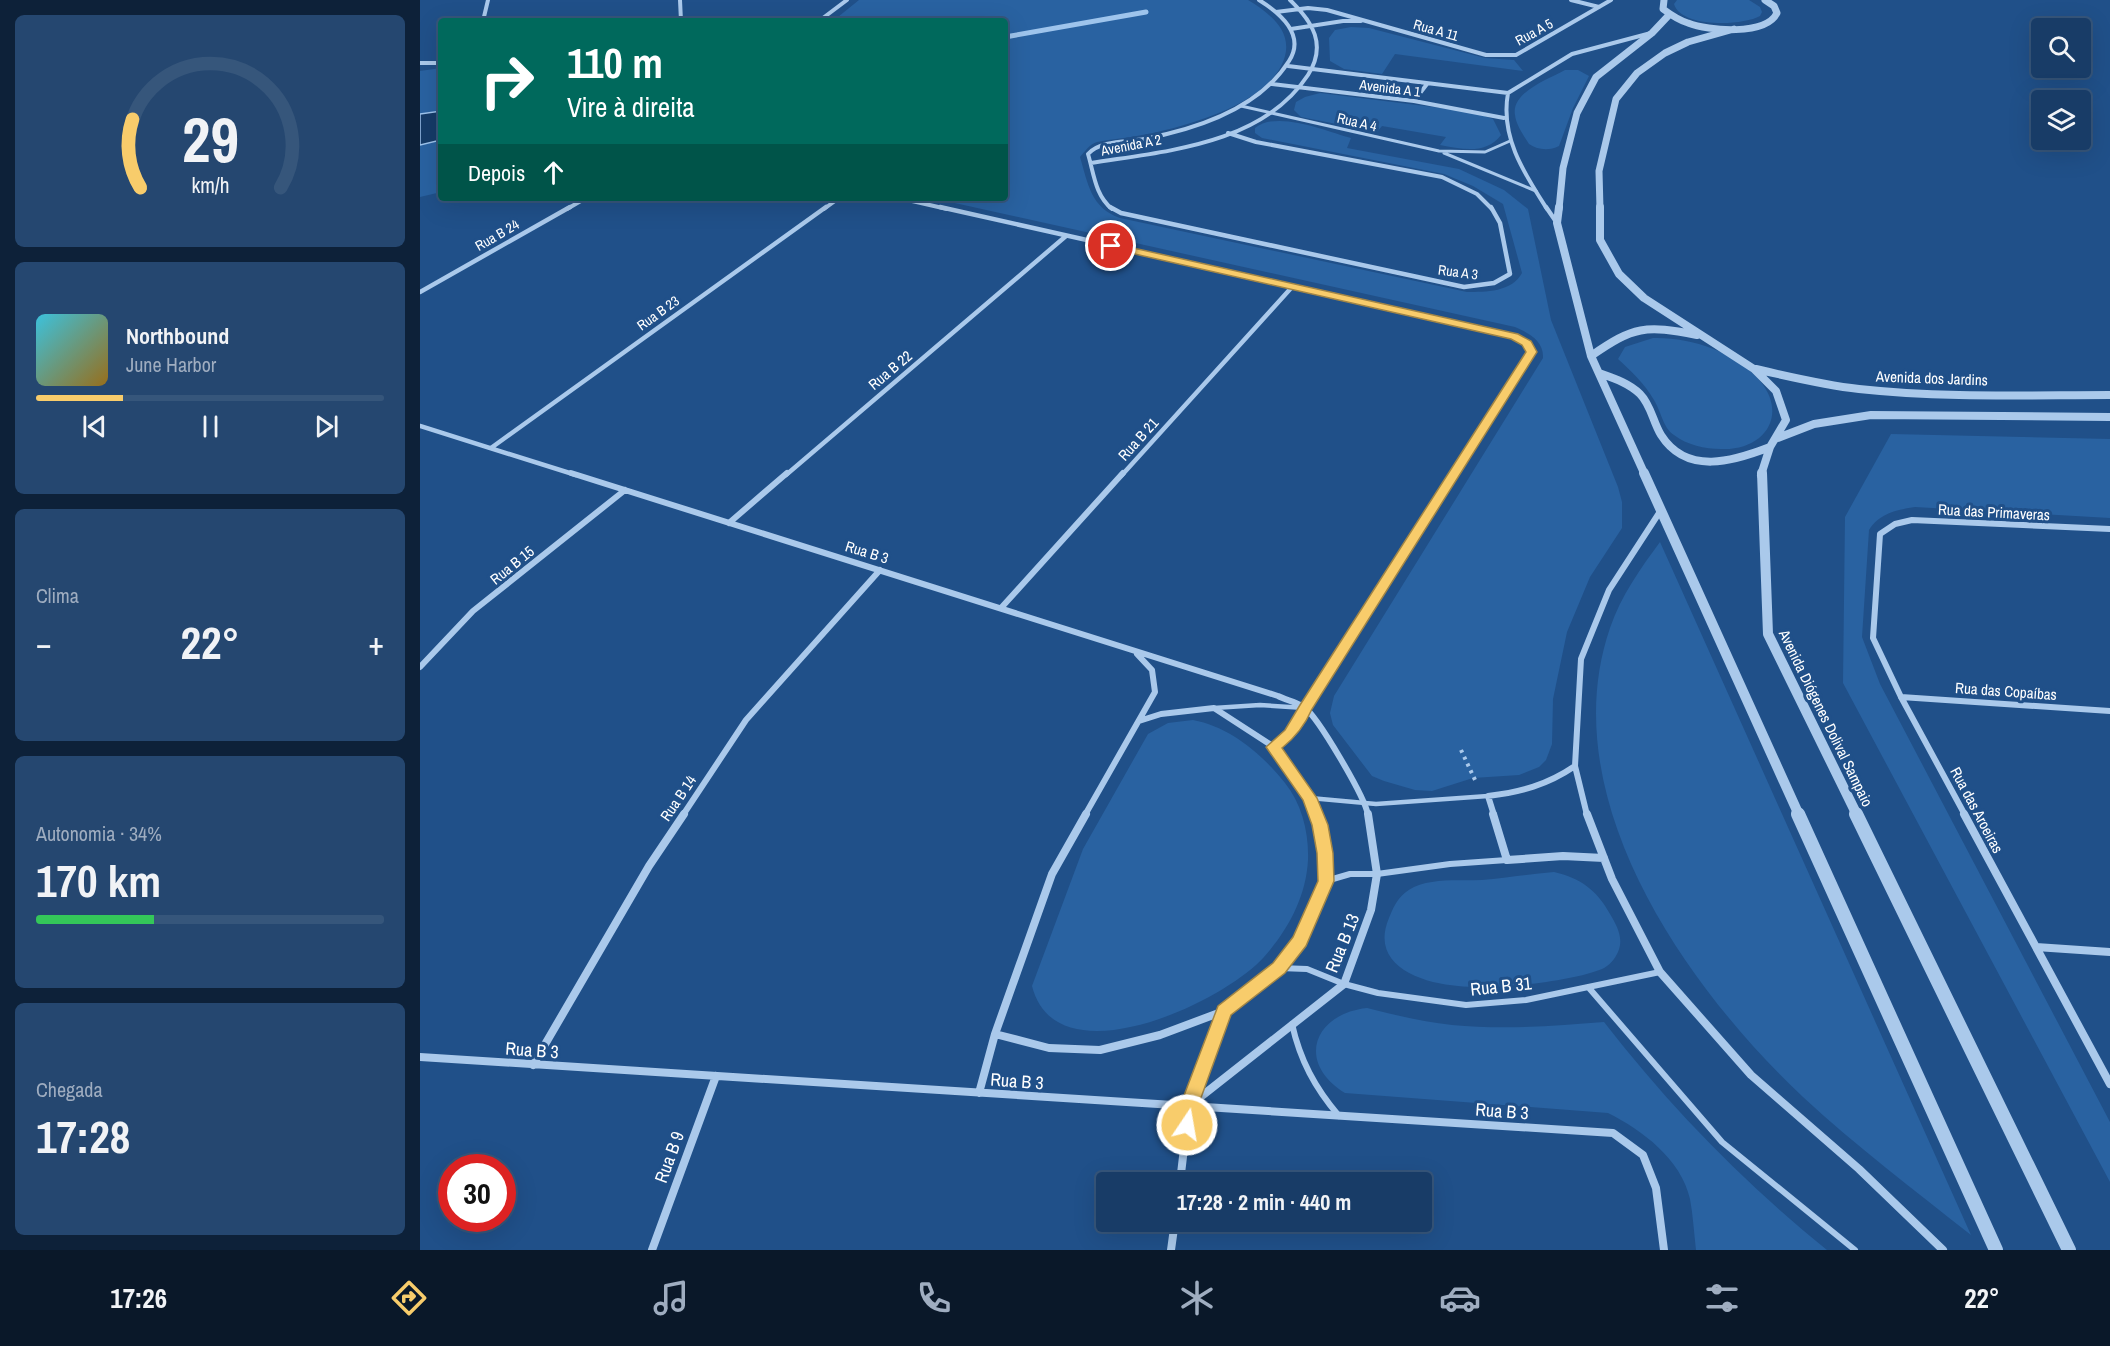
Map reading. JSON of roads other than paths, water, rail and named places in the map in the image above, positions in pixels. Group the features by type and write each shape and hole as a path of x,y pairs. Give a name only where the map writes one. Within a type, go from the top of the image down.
{"street":[{"path":"484,18 488,0"},
{"path":"680,0 681,18"},
{"path":"823,18 847,0"},
{"path":"1259,0 1276,12 1291,29"},
{"path":"1290,0 1314,27 1318,56 1313,69"},
{"path":"1571,0 1600,7"},
{"name":"Rua A 5","path":"1495,57 1516,55 1611,0"},
{"path":"1664,0 1663,9 1669,15 1697,25 1734,29 1758,26 1774,19 1777,13 1774,6 1765,0"},
{"name":"Rua A 11","path":"1276,12 1300,9 1327,10 1495,57"},
{"path":"1557,223 1563,168 1576,113 1596,77 1621,55 1652,33 1669,15"},
{"name":"Rua A 11","path":"1291,29 1344,21 1371,22"},
{"name":"Avenida A 2","path":"1291,29 1295,36 1295,50 1288,66 1272,84 1241,106 1187,128 1095,148 1088,154 1091,163 1155,152 1228,133 1272,113 1298,88 1313,69"},
{"name":"Avenida Diógenes Dolival Sampaio","path":"1734,29 1688,42 1665,53 1637,73 1616,99 1599,171 1600,240 1619,274 1644,298 1754,369 1776,391 1786,420 1772,443 1761,476 1768,634 2069,1250"},
{"path":"1652,33 1572,54 1508,93 1504,118 1510,141 1557,223 1591,356 1996,1250"},
{"path":"420,63 438,63"},
{"name":"Avenida A 1","path":"1288,66 1508,93"},
{"name":"Avenida A 1","path":"1272,84 1414,101 1504,118"},
{"path":"1414,101 1427,84"},
{"name":"Rua A 3","path":"1091,163 1102,202 1109,209 1121,213 1464,287 1485,286 1502,281 1510,274 1500,219 1490,202 1468,187 1442,177 1256,142 1228,133"},
{"name":"Rua B 24","path":"420,292 581,201"},
{"name":"Rua B 23","path":"490,448 835,201"},
{"path":"912,201 1514,336 1527,343 1531,352 1305,708"},
{"name":"Rua B 22","path":"729,523 1066,236"},
{"name":"Rua B 21","path":"1001,608 1292,286"},
{"path":"1591,356 1620,336 1642,330 1668,329 1703,336"},
{"name":"Avenida dos Jardins","path":"1754,369 1802,380 1869,390 1914,393 2110,395"},
{"path":"1599,373 1623,382 1641,395 1660,435 1669,446 1683,456 1705,462 1728,462 1814,424 1871,415 2110,417"},
{"name":"Rua B 3","path":"420,426 1135,652 1202,670 1278,696 1305,708"},
{"name":"Rua B 15","path":"420,667 473,611 625,490"},
{"path":"1661,510 1609,590 1581,659 1575,766 1590,825 1612,879 1660,972 1751,1075 1859,1168 1943,1250"},
{"name":"Rua das Primaveras","path":"1880,534 1895,524 1912,519 2110,530"},
{"name":"Rua das Aroeiras","path":"1880,534 1873,638 1901,697 2110,1084"},
{"name":"Rua B 14","path":"533,1065 649,866 746,720 880,570"},
{"path":"980,1093 995,1034 1052,874 1150,702 1156,682 1150,665 1135,652"},
{"name":"Rua das Copaíbas","path":"1901,697 2110,711"},
{"path":"995,1034 1049,1048 1100,1050 1160,1035 1224,1011 1279,968 1300,941 1326,881 1325,853 1320,825 1310,798 1274,747 1214,708 1161,714 1139,721"},
{"name":"Rua B 13","path":"1189,1106 1344,984 1371,910 1377,874 1374,843 1366,804 1336,752 1305,708"},
{"path":"1575,766 1554,782 1488,796 1507,860 1563,856 1604,858"},
{"path":"2036,947 2110,952"},
{"path":"1181,1172 1189,1106 1224,1011"},
{"name":"Rua B 3","path":"420,1058 1612,1133 1643,1155 1656,1188 1664,1250"},
{"name":"Rua B 9","path":"652,1250 716,1076"},
{"path":"1171,1250 1173,1232"}],"lane":[{"name":"Rua A 4","path":"1241,106 1438,151 1486,152 1510,141"},
{"name":"Rua A 4","path":"1438,151 1537,191"},
{"path":"1214,708 1260,705 1305,708 1290,733 1274,747"},
{"path":"1310,798 1334,803 1366,804 1488,796"},
{"path":"1326,881 1350,874 1377,874 1450,864 1507,860"},
{"name":"Rua B 31","path":"1279,968 1307,969 1344,984 1378,993 1466,1005 1527,1000 1660,972"},
{"path":"1589,988 1722,1142 1856,1250"},
{"path":"1292,1024 1301,1061 1323,1098 1339,1116"}],"waterway":[{"path":"1008,36 1146,12"}]}
